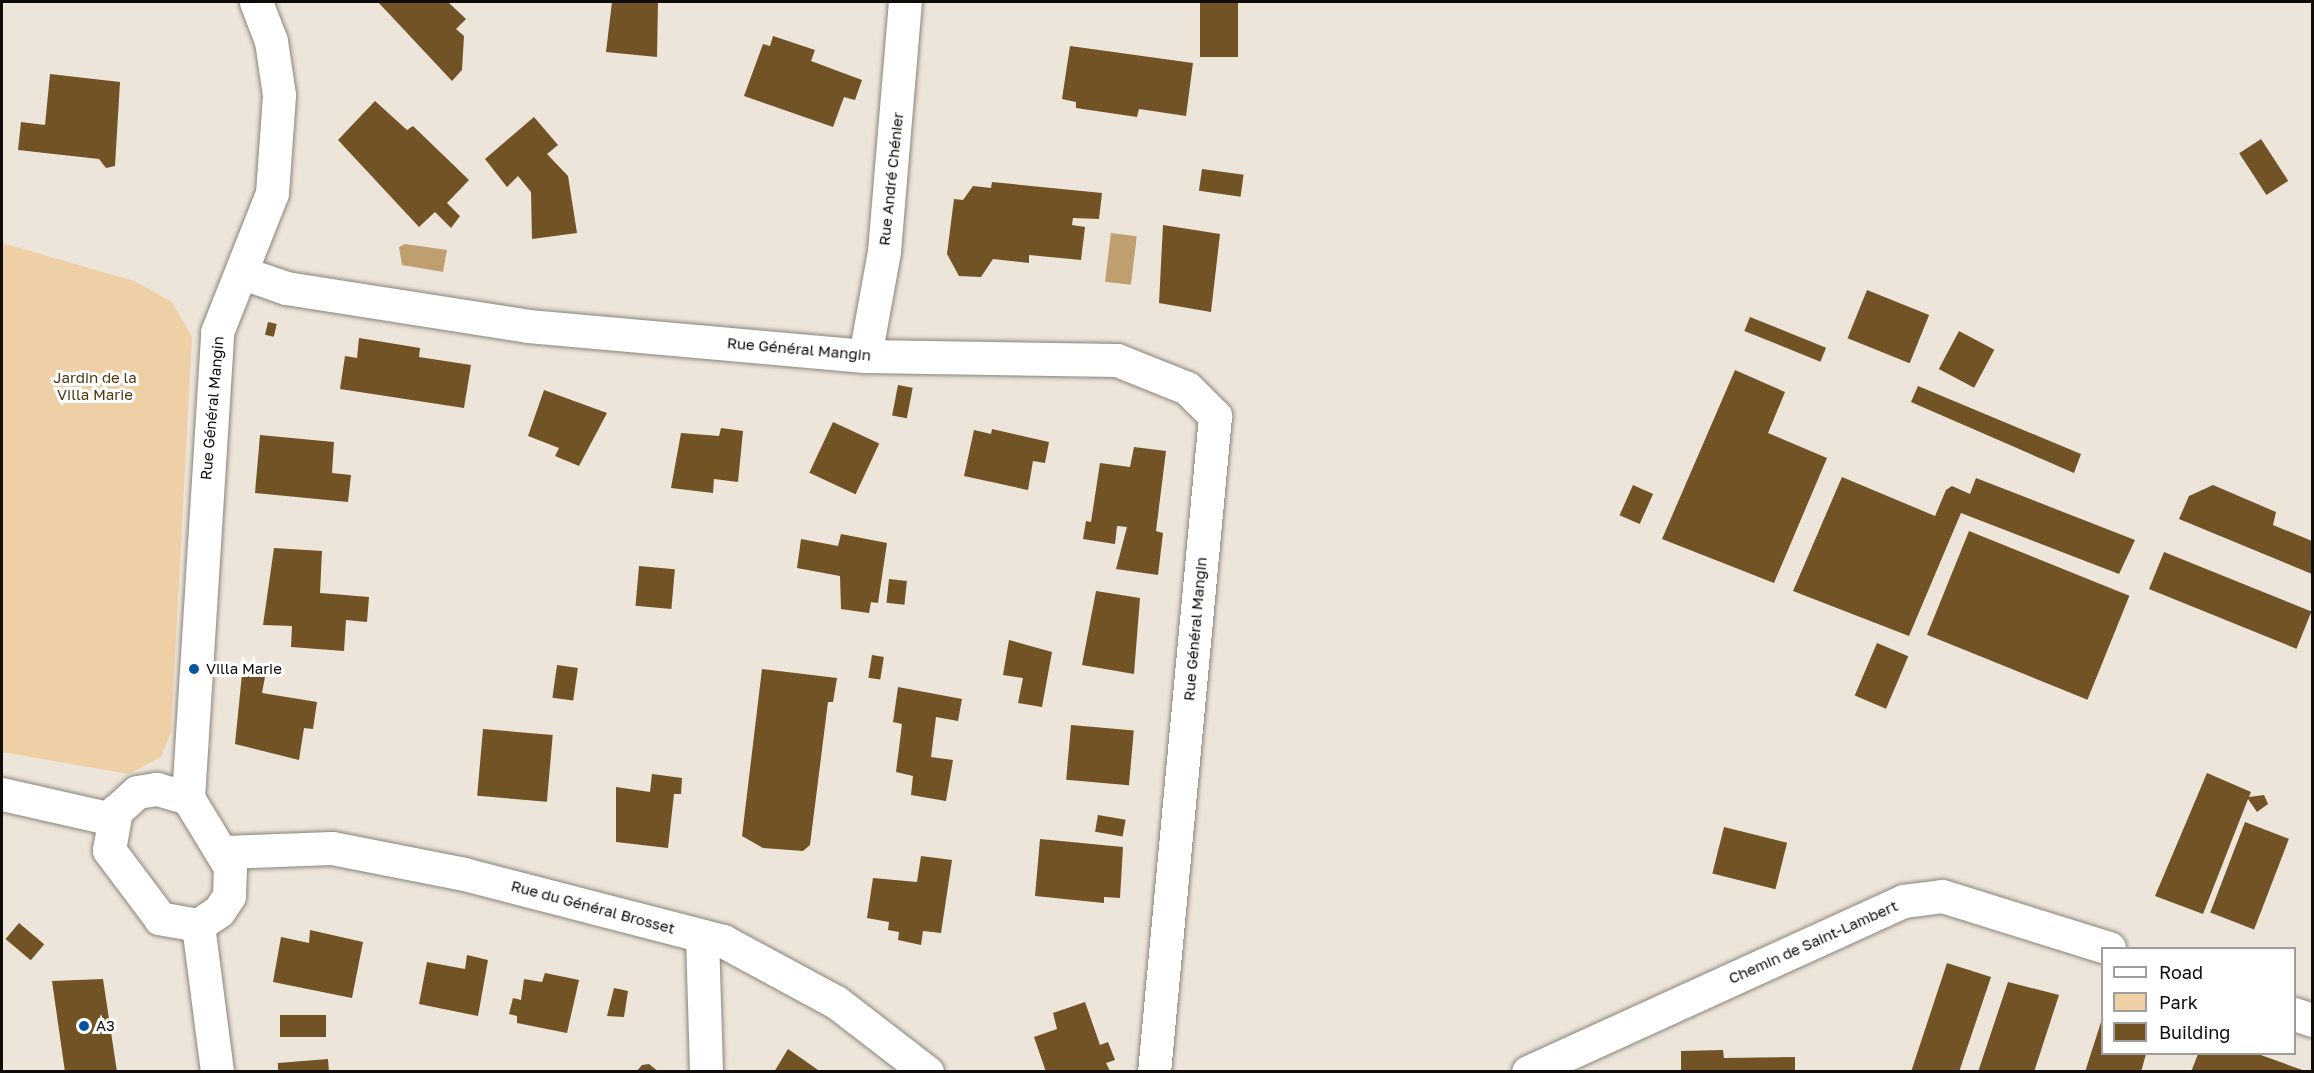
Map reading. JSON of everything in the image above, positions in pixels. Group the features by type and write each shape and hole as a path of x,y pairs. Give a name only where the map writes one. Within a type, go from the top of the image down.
{"street":[{"path":"243,273 272,194 279,95 271,41 256,2"},
{"name":"Rue André Chénier","path":"865,356 884,251 905,2"},
{"name":"Rue Général Mangin","path":"188,798 211,389 218,332 243,273 286,288 528,326 865,356 1118,360 1187,388 1215,416 1154,1071"},
{"path":"147,789 188,798 224,852 233,882 229,896 219,911 198,925 170,924 160,918 109,850 112,819 126,800 147,789"},
{"path":"2,794 112,819"},
{"name":"Rue du Général Brosset","path":"224,852 332,848 464,874 702,936 776,966 836,1002 927,1071"},
{"name":"Chemin de Saint-Lambert","path":"1528,1071 1903,901 1942,896 2106,947"},
{"path":"198,925 216,1071"},
{"path":"702,936 706,1071"},
{"path":"2296,1014 2313,1020"}],"green space":[{"name":"Jardin de la Villa Marie","path":"2,243 134,281 172,302 192,337 171,732 161,757 129,774 2,752"}],"shaded area":[{"path":"1111,233 1137,236 1131,285 1105,282"},
{"path":"405,244 447,250 443,272 402,265 399,247"}],"building":[{"path":"378,2 448,2 466,19 456,29 464,36 462,70 452,81"},
{"path":"612,2 658,2 657,57 606,52"},
{"path":"1200,2 1238,2 1238,57 1200,57"},
{"path":"773,36 815,50 811,61 862,80 855,100 844,97 833,127 744,96 763,44 770,46"},
{"path":"1070,46 1193,63 1186,116 1139,109 1137,117 1076,108 1076,102 1062,99"},
{"path":"50,74 120,82 115,166 106,168 99,159 18,150 21,122 45,125"},
{"path":"375,101 407,130 413,126 469,180 447,203 460,216 451,228 435,212 419,227 338,140"},
{"path":"534,117 558,145 547,154 568,176 577,233 532,239 531,192 518,176 507,187 485,159"},
{"path":"2261,139 2288,181 2266,195 2239,153"},
{"path":"1202,169 1244,175 1241,197 1199,191"},
{"path":"992,182 1102,193 1099,219 1073,218 1072,225 1085,227 1081,260 1029,255 1029,263 993,259 981,277 959,276 947,254 954,199 963,200 973,186 991,188"},
{"path":"1163,225 1220,234 1211,312 1159,303"},
{"path":"1867,290 1929,315 1910,363 1848,338"},
{"path":"1750,317 1826,348 1820,362 1744,331"},
{"path":"268,322 277,324 274,337 265,335"},
{"path":"1959,331 1994,350 1974,388 1939,369"},
{"path":"359,338 420,348 419,357 471,365 464,408 340,389 345,356 357,358"},
{"path":"1735,370 1785,392 1768,433 1827,458 1774,583 1662,539"},
{"path":"898,385 913,388 907,418 892,415"},
{"path":"1918,386 2081,454 2074,473 1911,402"},
{"path":"544,390 607,413 579,466 555,456 559,448 528,436"},
{"path":"833,422 879,444 856,494 809,473"},
{"path":"721,428 743,431 738,482 714,479 713,493 671,488 681,433 719,436"},
{"path":"992,429 1049,442 1045,463 1033,461 1028,490 964,476 974,430 991,434"},
{"path":"260,435 334,442 332,473 351,475 348,502 255,493"},
{"path":"1134,447 1166,451 1156,531 1163,533 1158,575 1116,569 1127,527 1117,526 1115,544 1083,539 1086,521 1091,522 1100,463 1130,467"},
{"path":"1842,477 1935,516 1946,490 1952,486 1970,494 1976,478 2135,540 2119,574 1961,513 1909,636 1793,591"},
{"path":"1633,485 1653,494 1640,524 1620,515"},
{"path":"2213,485 2276,512 2273,525 2312,541 2312,574 2179,519 2189,496"},
{"path":"1969,531 2129,596 2087,700 1927,635"},
{"path":"841,534 887,543 878,603 871,602 869,613 841,609 840,576 797,568 801,539 838,546"},
{"path":"274,548 322,551 320,593 369,597 367,622 346,620 344,651 291,647 292,626 263,625"},
{"path":"2164,552 2311,612 2296,649 2149,589"},
{"path":"639,566 675,569 671,609 636,606"},
{"path":"889,579 907,581 904,605 886,603"},
{"path":"1096,591 1140,598 1134,674 1082,665"},
{"path":"1009,640 1052,652 1042,707 1018,703 1023,678 1003,675"},
{"path":"1877,643 1908,656 1886,709 1855,695"},
{"path":"872,655 884,657 880,680 868,678"},
{"path":"557,665 578,668 573,701 552,698"},
{"path":"762,669 837,678 833,702 828,702 810,845 803,851 763,848 742,836"},
{"path":"242,674 265,677 262,693 317,702 313,729 304,728 299,760 235,744"},
{"path":"898,687 962,699 958,721 936,717 931,757 953,760 946,801 911,795 913,776 896,772 902,724 893,722"},
{"path":"1071,725 1134,730 1129,785 1066,780"},
{"path":"483,729 553,735 547,802 477,796"},
{"path":"2207,773 2251,792 2249,797 2264,795 2268,804 2257,812 2248,799 2203,914 2155,896"},
{"path":"652,774 682,778 681,794 674,794 668,848 616,842 616,787 650,792"},
{"path":"1098,815 1126,820 1123,837 1095,832"},
{"path":"2245,822 2289,839 2254,929 2210,913"},
{"path":"1724,827 1787,843 1775,889 1712,874"},
{"path":"1040,839 1123,847 1120,898 1104,897 1104,903 1035,896"},
{"path":"921,856 952,860 941,933 923,931 921,945 898,940 899,932 888,930 889,922 867,918 873,878 917,882"},
{"path":"19,923 44,944 31,960 6,939"},
{"path":"310,930 363,942 352,998 273,982 281,937 309,943"},
{"path":"467,955 488,960 478,1016 419,1004 427,962 465,969"},
{"path":"1947,963 1991,977 1959,1072 1911,1072"},
{"path":"545,973 579,980 567,1033 517,1023 517,1016 509,1014 513,998 521,1000 524,979 542,982"},
{"name":"A3","path":"103,979 117,1072 65,1072 52,981"},
{"path":"2008,982 2059,995 2034,1072 1978,1072"},
{"path":"614,988 628,991 624,1017 607,1016"},
{"path":"1085,1002 1100,1045 1108,1042 1115,1060 1106,1063 1110,1071 1046,1072 1034,1037 1057,1029 1053,1013"},
{"path":"280,1015 326,1015 326,1037 280,1037"},
{"path":"2101,1022 2101,1055 2146,1055 2141,1072 2085,1072"},
{"path":"788,1049 821,1072 774,1072"},
{"path":"1723,1050 1724,1058 1795,1057 1795,1072 1681,1072 1681,1051"},
{"path":"2198,1055 2261,1055 2305,1071 2191,1072"},
{"path":"328,1059 329,1072 278,1072 278,1063"},
{"path":"649,1064 659,1072 636,1072 642,1065"}],"place":[{"name":"Villa Marie","path":"194,669"},
{"name":"A3","path":"84,1026"}]}
